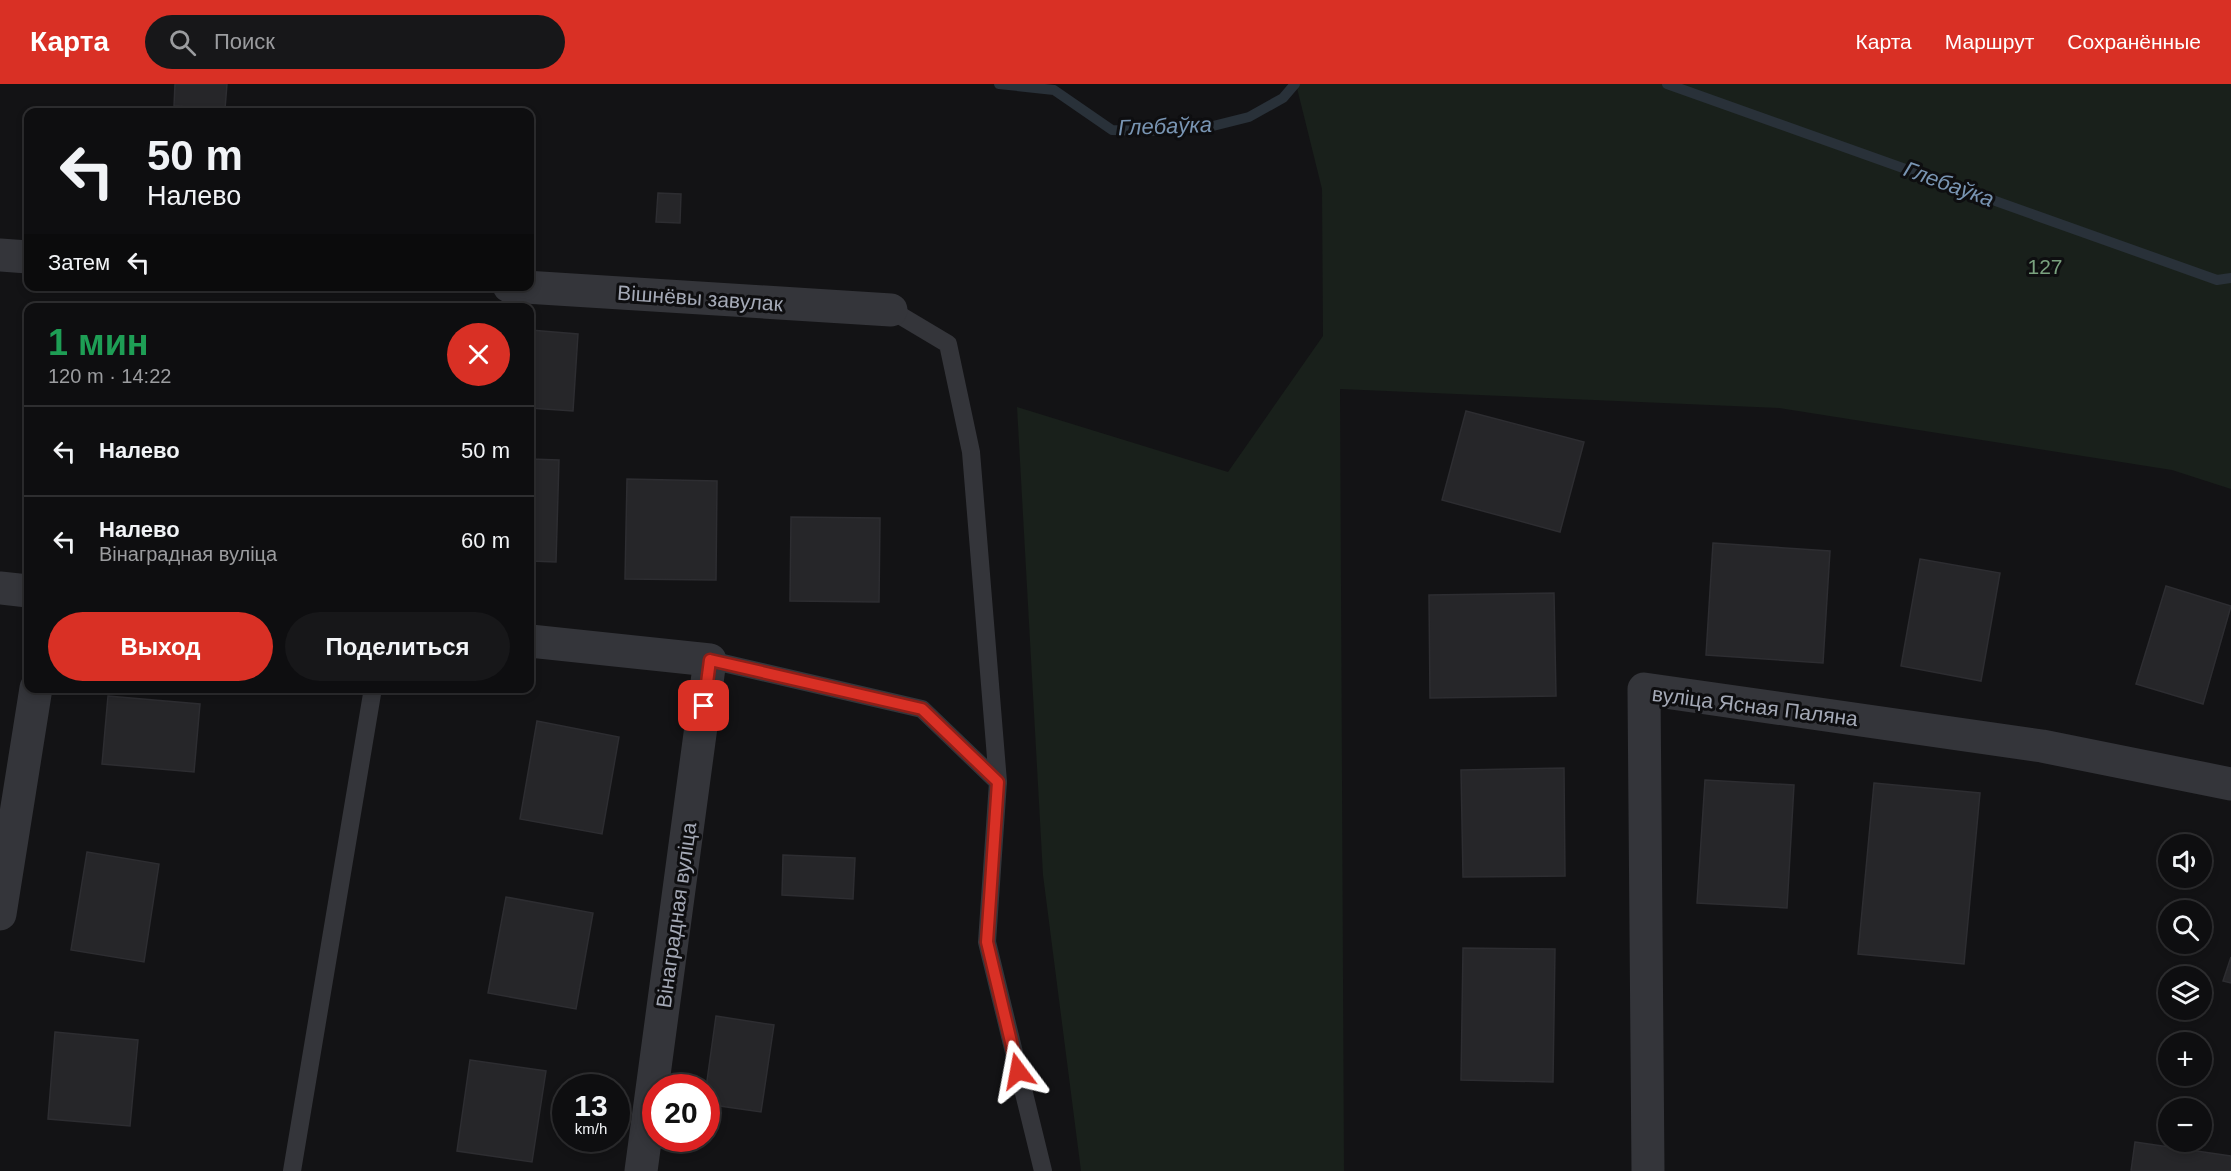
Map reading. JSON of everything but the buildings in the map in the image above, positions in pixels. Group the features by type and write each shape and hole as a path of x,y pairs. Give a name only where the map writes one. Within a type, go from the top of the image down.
{"street":[{"path":"0,255 24,257"},
{"name":"Вішнёвы завулак","path":"534,288 891,310"},
{"path":"0,588 24,591"},
{"path":"534,641 710,660"},
{"name":"Вінаградная вуліца","path":"641,1171 710,660"},
{"name":"вуліца Ясная Паляна","path":"1648,1171 1644,689 2042,746 2231,784"},
{"path":"0,914 35,693"}],"lane":[{"path":"891,310 948,344 971,452 998,782 987,942 1043,1171"},
{"path":"710,660 922,709 998,782"},
{"path":"292,1171 372,693"}],"green space":[{"name":"127","path":"1296,84 2231,84 2231,489 2172,470 1779,408 1340,389 1344,1171 1081,1171 1043,875 1017,407 1228,472 1323,336 1322,189"}],"waterway":[{"name":"Глебаўка","path":"999,84 1054,90 1112,130 1146,131 1205,128 1249,117 1283,98 1295,84"},
{"name":"Глебаўка","path":"1667,84 2217,280 2231,278"}],"route":[{"path":"704,706 710,660 922,709 998,782 987,942 1018,1071"}]}
